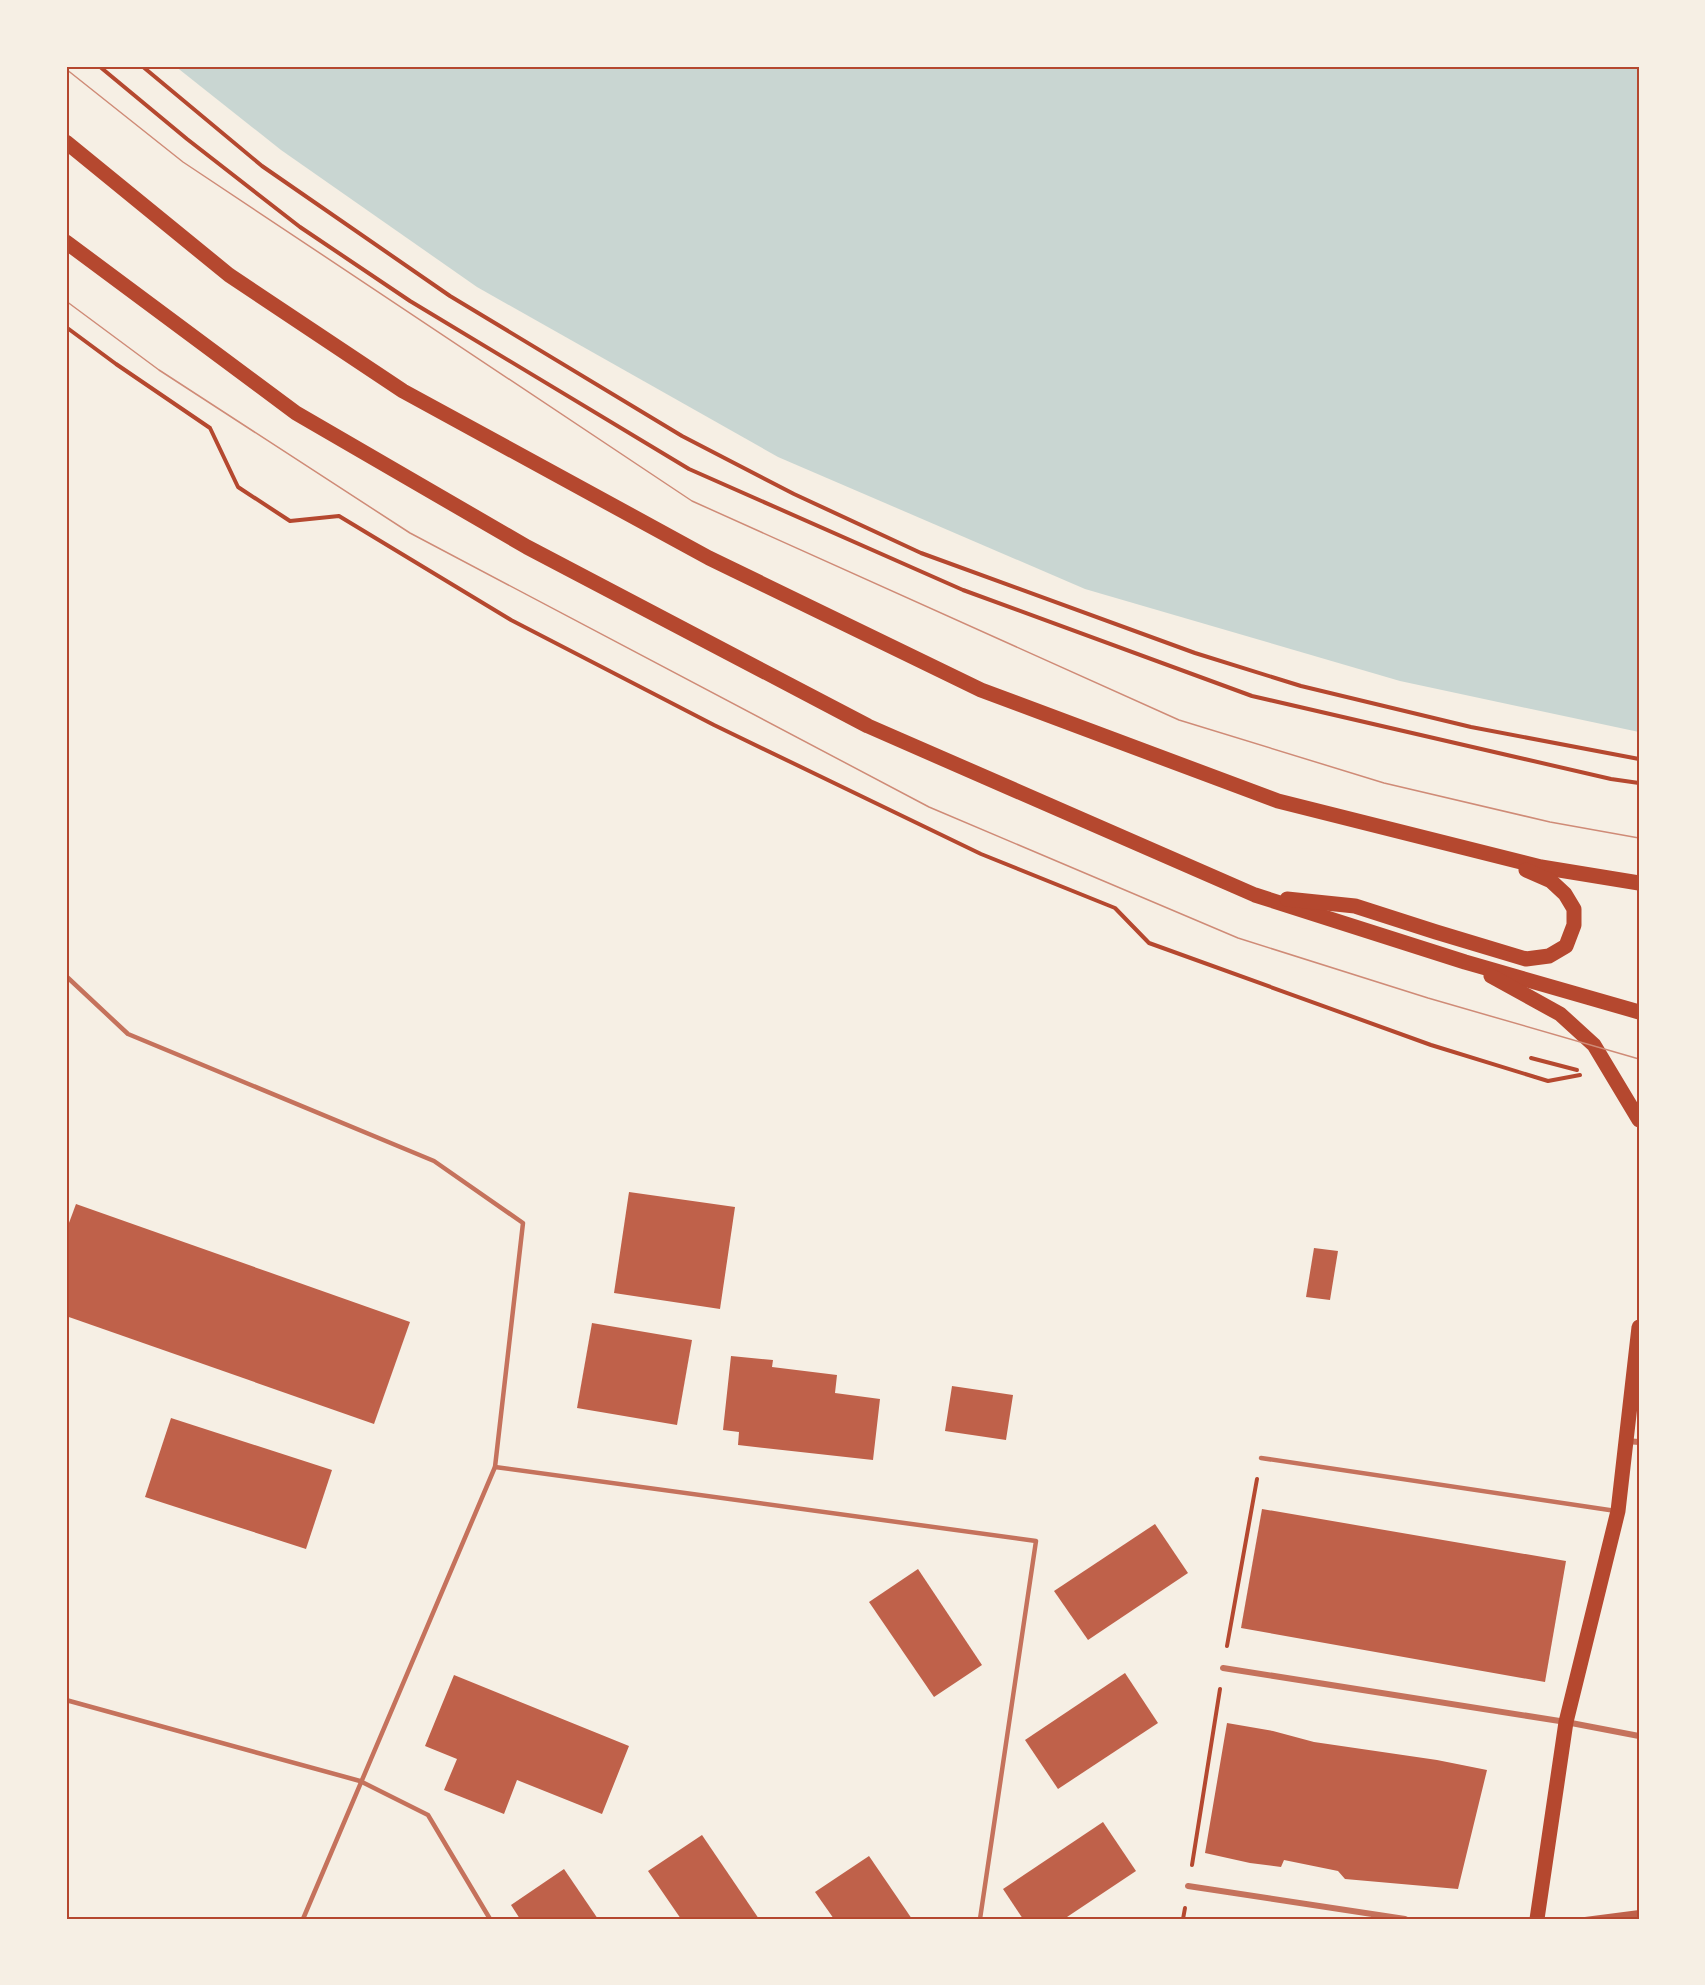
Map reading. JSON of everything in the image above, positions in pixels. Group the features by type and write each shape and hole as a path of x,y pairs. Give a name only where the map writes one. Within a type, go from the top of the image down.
{"main road":[{"path":"66,142 229,275 403,390 709,558 981,690 1278,801 1541,867 1639,883"},
{"path":"66,242 297,413 527,547 868,726 1255,896 1465,962 1639,1012"},
{"path":"1255,896 1355,906 1526,959 1549,956 1566,946 1574,925 1574,909 1565,894 1551,881 1488,854"},
{"path":"1465,962 1560,1014 1594,1045 1639,1120"},
{"path":"1537,1919 1566,1722 1618,1511 1632,1441 1639,1327"}],"street":[{"path":"1223,1668 1566,1722 1639,1736"},
{"path":"1188,1886 1405,1919"}],"lane":[{"path":"66,976 128,1034 434,1161 524,1223 495,1467 360,1780 303,1919"},
{"path":"1261,1458 1618,1511"},
{"path":"495,1467 1036,1540 980,1919"},
{"path":"66,1701 360,1780 428,1815 490,1919"}],"path":[{"path":"99,66 187,139 300,227 410,301 689,469 963,590 1252,696 1611,779 1639,783"},
{"path":"142,66 262,166 450,296 682,436 804,499 921,553 1196,653 1301,686 1471,727 1639,759"},
{"path":"66,327 210,428 238,487 291,521 339,516 512,620 714,725 981,854 1115,908 1149,943 1431,1045 1548,1081 1587,1073"}],"shaded area":[{"path":"175,66 1639,66 1639,732 1400,681 1085,589 778,457 477,287 281,150"}],"building":[{"path":"629,1192 735,1207 720,1309 614,1293"},
{"path":"76,1204 410,1322 374,1424 66,1316 66,1231"},
{"path":"1314,1248 1338,1251 1330,1300 1306,1297"},
{"path":"592,1323 692,1340 677,1425 577,1408"},
{"path":"731,1356 773,1360 772,1367 837,1375 835,1393 880,1399 873,1460 738,1445 739,1432 723,1430"},
{"path":"952,1386 1013,1395 1006,1440 945,1431"},
{"path":"171,1418 332,1470 306,1549 145,1497"},
{"path":"1262,1509 1566,1561 1545,1682 1241,1628"},
{"path":"1155,1524 1188,1573 1088,1640 1054,1591"},
{"path":"918,1569 982,1665 934,1697 869,1602"},
{"path":"1125,1673 1158,1723 1058,1789 1025,1740"},
{"path":"454,1675 629,1746 602,1814 517,1780 504,1814 444,1790 457,1759 425,1746"},
{"path":"1227,1723 1273,1731 1314,1742 1437,1760 1487,1770 1458,1889 1345,1879 1338,1871 1284,1860 1281,1867 1205,1853"},
{"path":"1103,1822 1136,1871 1064,1919 1023,1919 1003,1889"},
{"path":"702,1835 759,1919 681,1919 648,1871"},
{"path":"869,1856 912,1919 834,1919 815,1892"},
{"path":"564,1869 598,1919 520,1919 511,1905"},
{"path":"1639,1910 1639,1919 1577,1919 1577,1918"}],"tram line":[{"path":"66,69 183,162 692,501 1179,720 1384,783 1550,822 1639,838"},
{"path":"66,301 159,370 410,533 929,807 1238,938 1428,998 1639,1059"}]}
